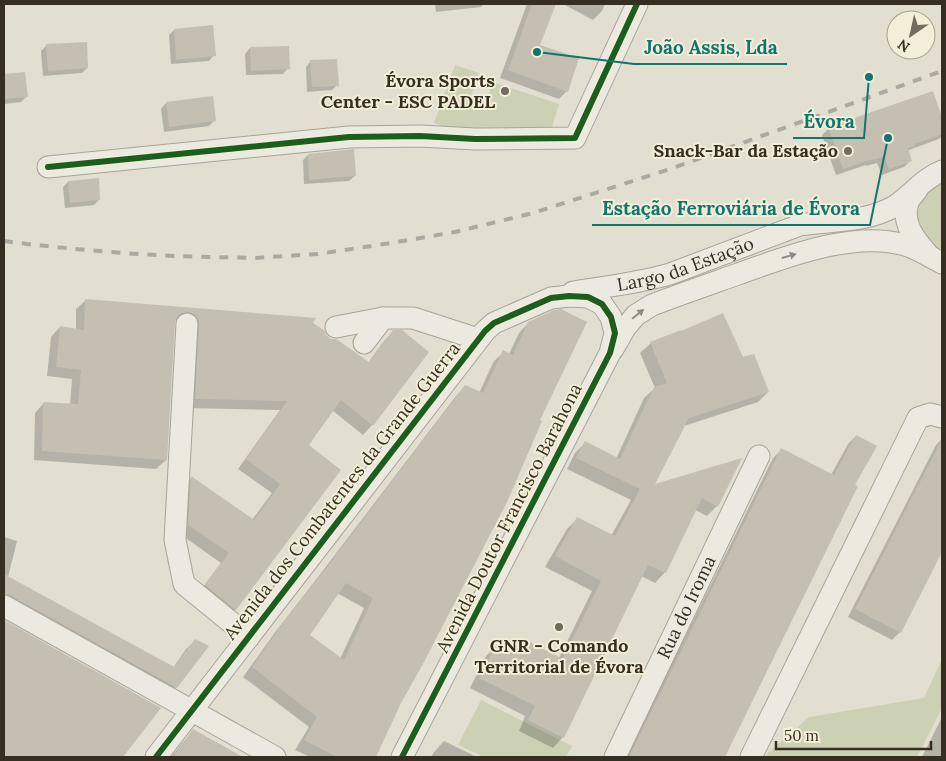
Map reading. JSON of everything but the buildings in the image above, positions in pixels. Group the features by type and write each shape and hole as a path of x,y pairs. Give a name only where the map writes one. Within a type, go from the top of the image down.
{"street":[{"path":"48,167 349,138 420,136 475,139 575,138 637,4"},
{"name":"Largo da Estação","path":"934,176 908,203 906,214 911,232 918,244 937,260"},
{"name":"Largo da Estação","path":"551,298 572,292 670,274 800,225 841,222 876,213 894,206 934,176"},
{"name":"Largo da Estação","path":"610,353 636,314 652,304 779,259 824,247 863,240 878,240 904,244 937,260"},
{"name":"Avenida dos Combatentes da Grande Guerra","path":"156,757 478,339 494,323 551,298 568,296 588,297"},
{"name":"Avenida Doutor Francisco Barahona","path":"402,757 610,353 615,333 612,317 602,304 588,297"},
{"path":"336,327 383,318 413,318 478,339"},
{"path":"364,343 383,318"},
{"path":"187,324 175,540 184,584 249,637"},
{"path":"751,757 918,418 930,414 942,417"},
{"name":"Rua do Iroma","path":"615,757 759,456"},
{"path":"4,606 275,757"}],"green space":[{"name":"Évora Sports Center - ESC PADEL","path":"455,65 479,73 469,101 484,106 493,82 559,104 551,131 445,128 434,123"},
{"path":"942,177 942,256 917,231 915,204"},
{"path":"942,659 942,708 917,757 766,757 768,753 809,717 924,698"},
{"path":"481,700 572,746 566,757 484,757 458,745"}],"railway":[{"path":"4,241 122,253 254,258 318,254 455,232 533,213 673,168 942,71"}],"cycle path":[{"path":"48,167 349,137 575,138 637,4"},
{"path":"156,757 485,331 494,323 551,298 569,296 588,297 602,304 611,317 615,333 610,353 402,757"}],"place":[{"name":"João Assis, Lda","path":"537,52"},
{"name":"Évora","path":"869,77"},
{"name":"Évora Sports Center - ESC PADEL","path":"505,91"},
{"name":"Estação Ferroviária de Évora","path":"888,138"},
{"name":"Snack-Bar da Estação","path":"848,151"},
{"name":"GNR - Comando Territorial de Évora","path":"559,627"}]}
